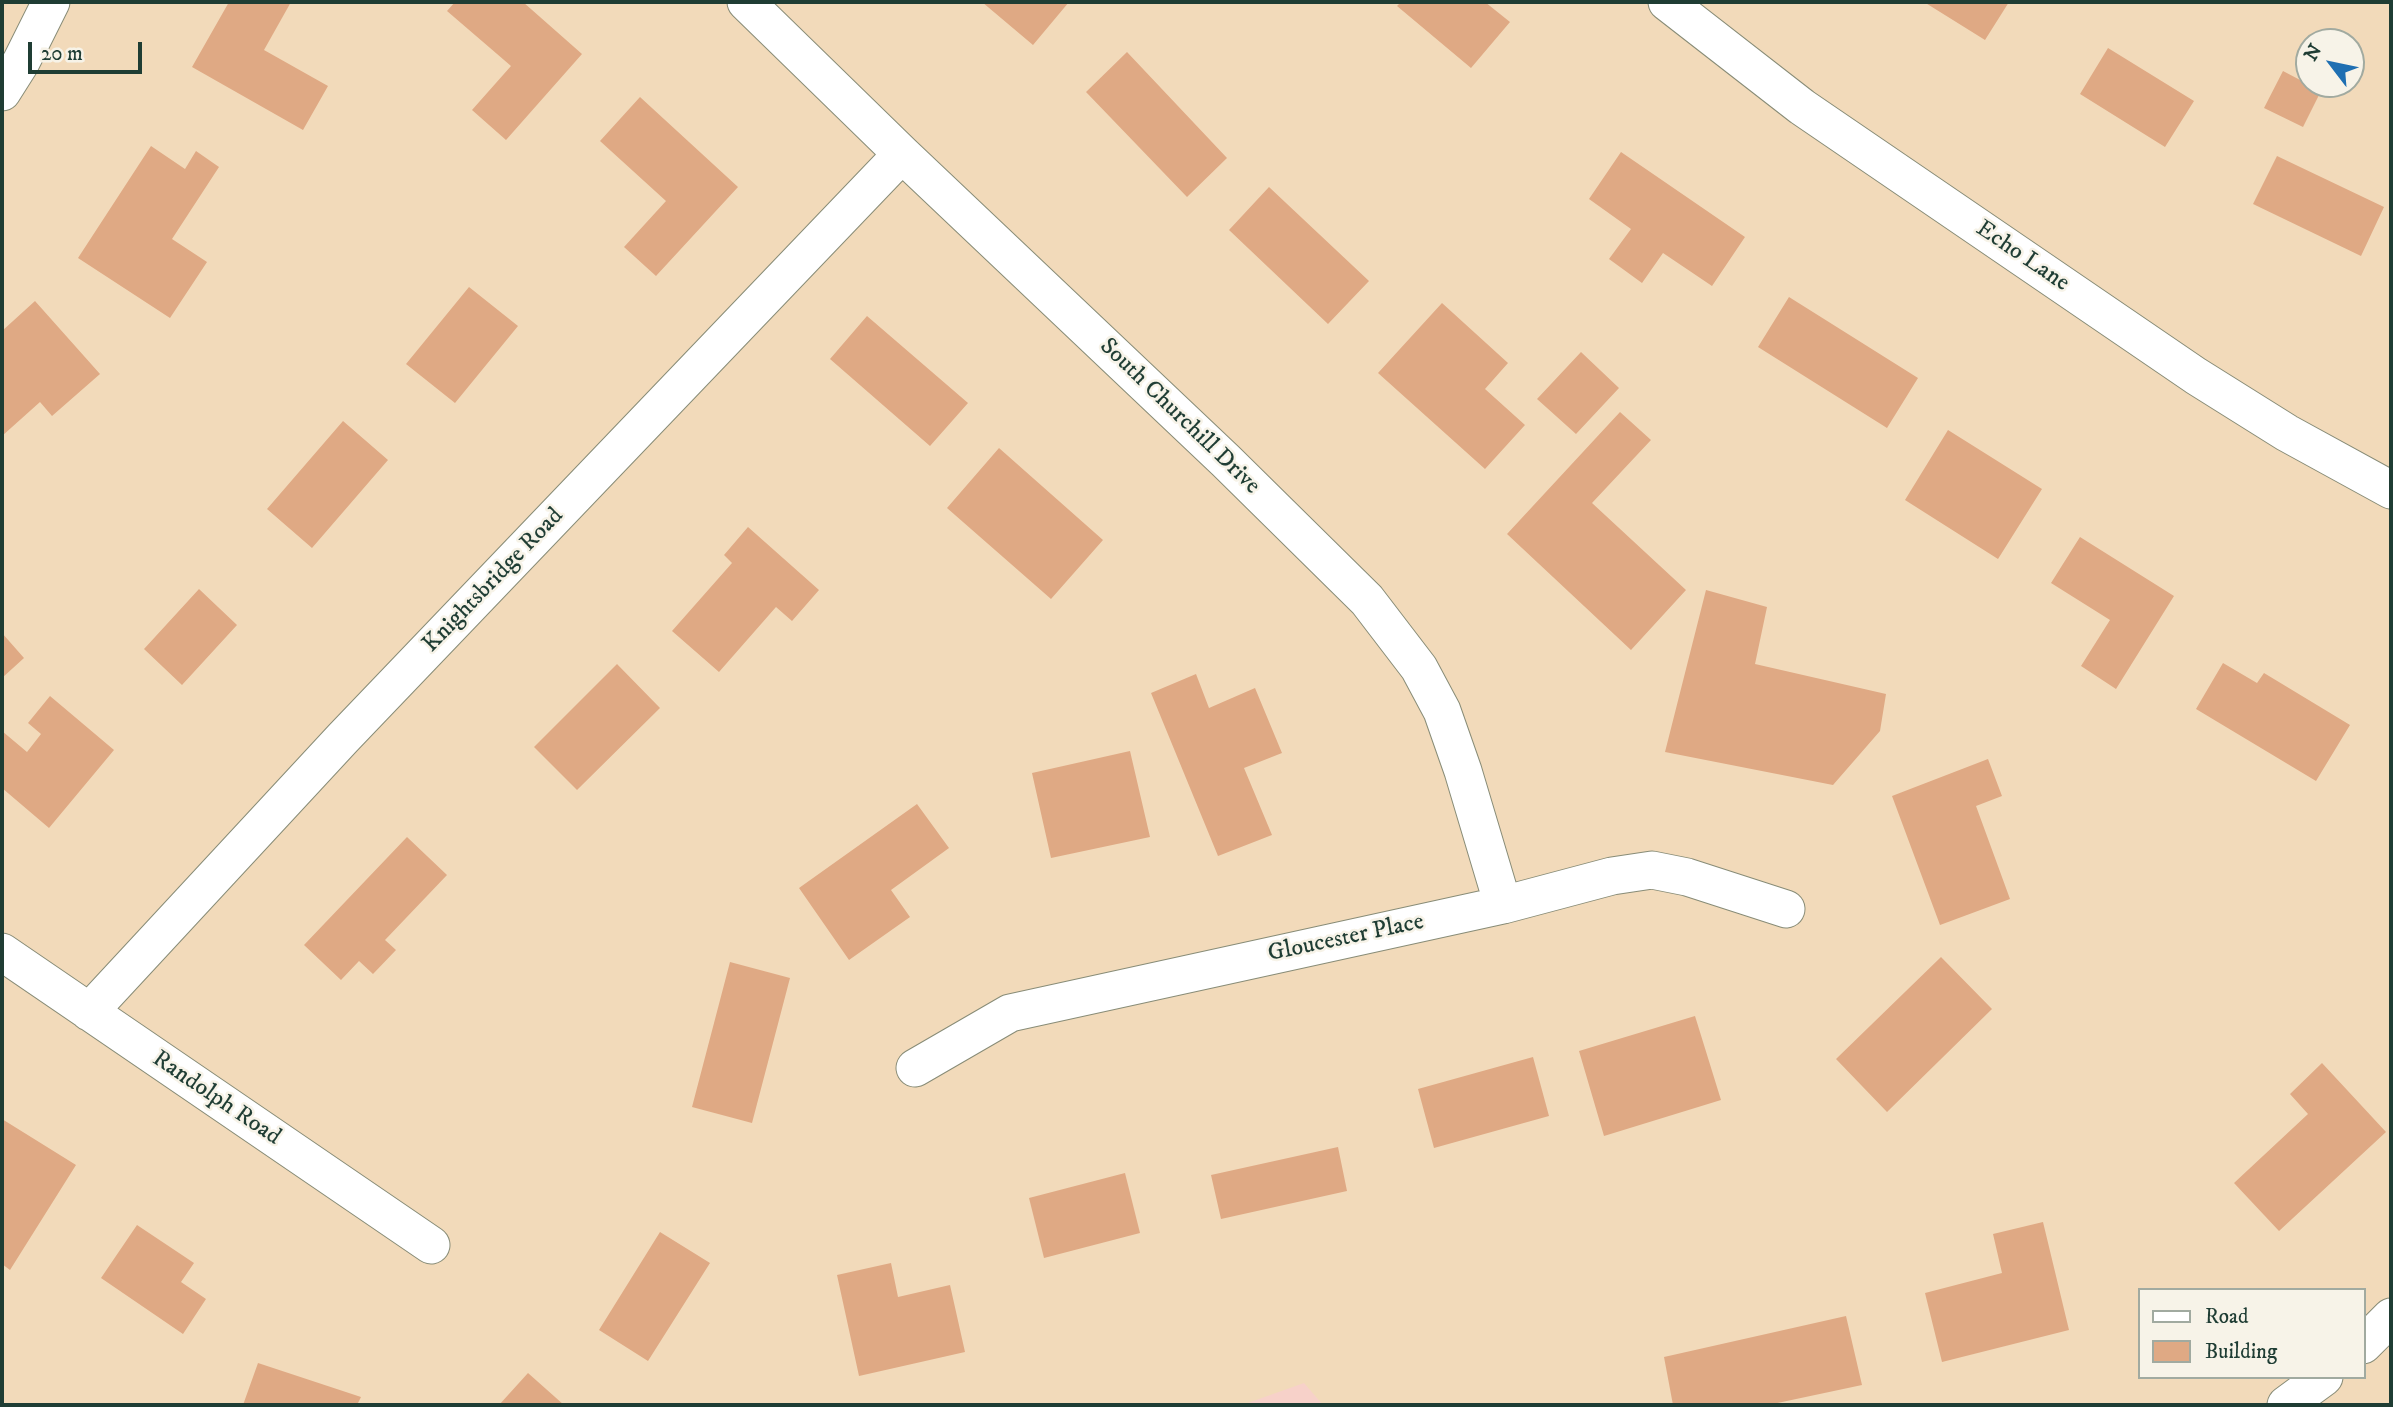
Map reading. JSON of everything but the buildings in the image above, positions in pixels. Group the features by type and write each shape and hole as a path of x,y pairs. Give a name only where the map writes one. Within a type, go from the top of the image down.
{"street":[{"path":"2,92 21,62 51,2"},
{"name":"South Churchill Drive","path":"746,2 1226,461 1367,600 1419,668 1442,711 1503,905"},
{"name":"Echo Lane","path":"1667,2 1802,107 2196,376 2287,433 2391,490"},
{"name":"Knightsbridge Road","path":"89,1012 353,728 902,154"},
{"name":"Gloucester Place","path":"915,1068 1010,1013 1503,905 1612,876 1652,870 1687,877 1786,909"},
{"name":"Randolph Road","path":"2,952 431,1245"},
{"path":"2365,1343 2391,1317"},
{"path":"2286,1405 2321,1379"}],"shaded area":[{"path":"1304,1383 1323,1405 1242,1405"}]}
